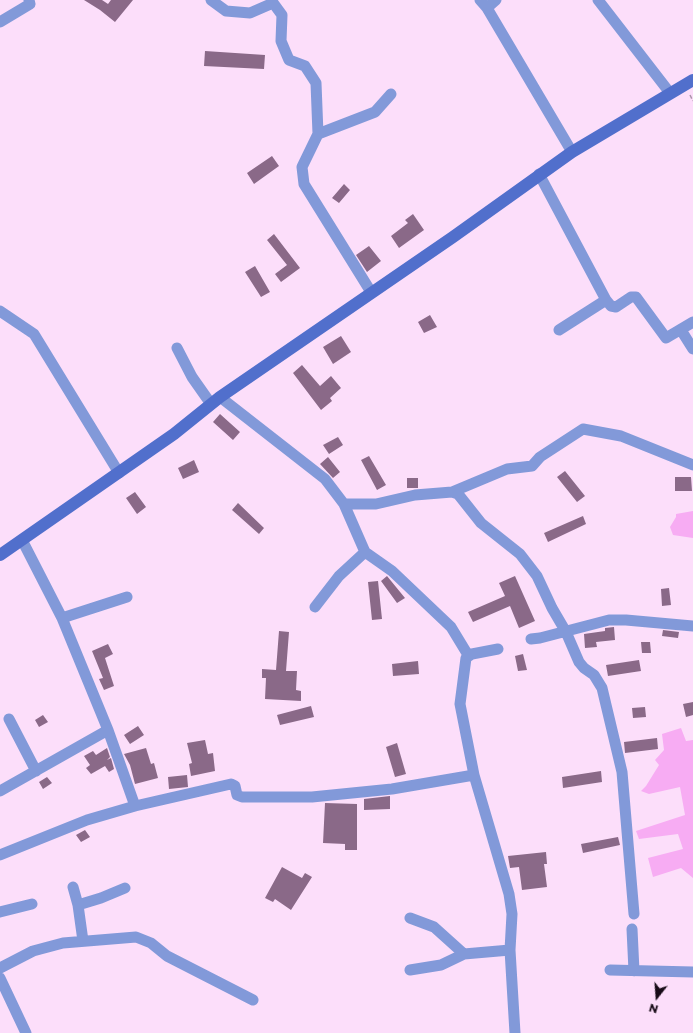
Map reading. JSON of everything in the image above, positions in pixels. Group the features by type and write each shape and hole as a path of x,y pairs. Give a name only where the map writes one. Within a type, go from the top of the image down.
{"street":[{"path":"0,22 30,4 29,0"},
{"path":"211,0 226,11 250,13 272,2 282,15 281,41 289,60 305,66 316,83 318,134 302,168 304,184 371,292"},
{"path":"496,0 484,4 572,152"},
{"path":"598,0 670,93"},
{"path":"0,555 174,434 216,400 453,237 539,174 572,152 693,80"},
{"path":"318,134 375,112 391,94"},
{"path":"539,174 606,300 614,308 631,297 636,297 664,338 667,338 693,322"},
{"path":"560,330 606,300"},
{"path":"0,311 34,334 119,473"},
{"path":"681,330 693,349"},
{"path":"177,348 192,377 216,400 325,478 344,504 365,552 392,571 451,627 468,656"},
{"path":"344,504 376,504 416,496 452,492 507,470 532,466 540,457 583,429 621,436 693,465"},
{"path":"452,492 458,494 482,523 520,554 537,576 552,608 566,632 579,662 584,668 594,675 602,688 622,772 634,914"},
{"path":"22,540 62,618 108,730 135,806"},
{"path":"315,607 339,576 365,552"},
{"path":"62,618 127,597"},
{"path":"531,639 566,632 609,620 626,620 693,626"},
{"path":"468,656 498,649"},
{"path":"468,656 466,658 462,686 461,712 474,775 509,894 512,914 510,950 515,1033"},
{"path":"9,719 36,771"},
{"path":"0,791 108,730"},
{"path":"0,855 87,820 135,806 231,784 235,786 237,795 242,798 312,797 392,790 474,775"},
{"path":"73,887 78,905 83,941"},
{"path":"78,905 101,898 125,888"},
{"path":"0,912 32,904"},
{"path":"410,918 434,927 464,954"},
{"path":"632,929 634,971"},
{"path":"0,968 33,951 63,943 136,937 151,943 167,956 253,1000"},
{"path":"410,970 441,965 464,954 510,950"},
{"path":"610,970 693,972"},
{"path":"0,978 26,1033"}],"shaded area":[{"path":"693,511 693,538 673,535 670,527 676,517 676,514"},
{"path":"681,728 686,741 693,740 693,878 681,868 653,877 648,858 683,849 678,834 639,839 636,831 685,815 680,787 649,794 641,791 646,786 659,765 655,760 664,750 662,734"}],"building":[{"path":"84,0 102,0 108,4 111,0 133,0 115,22"},
{"path":"205,51 265,55 264,69 204,66"},
{"path":"272,156 279,166 254,184 247,173"},
{"path":"344,184 350,190 339,203 332,198"},
{"path":"413,214 424,230 399,248 391,236 408,223 405,220"},
{"path":"274,234 300,268 281,282 275,274 287,265 267,240"},
{"path":"369,246 381,261 367,272 356,255"},
{"path":"255,266 270,292 261,297 245,272"},
{"path":"430,315 437,327 424,333 418,322"},
{"path":"341,336 351,352 333,364 323,347"},
{"path":"302,365 320,386 331,376 341,388 330,398 332,401 321,410 293,373"},
{"path":"220,414 240,432 233,440 213,422"},
{"path":"338,437 343,445 329,454 323,445"},
{"path":"369,456 386,485 377,490 361,460"},
{"path":"328,457 340,472 333,478 320,464"},
{"path":"194,460 199,472 183,479 178,468"},
{"path":"565,471 585,496 577,502 557,477"},
{"path":"675,477 691,477 692,491 675,491"},
{"path":"407,478 418,478 418,488 407,488"},
{"path":"135,492 146,507 137,514 126,498"},
{"path":"238,503 264,528 259,534 232,510"},
{"path":"583,516 586,524 548,542 544,533"},
{"path":"387,576 405,598 397,603 381,581"},
{"path":"515,576 535,621 519,628 510,606 473,622 468,612 505,596 499,583"},
{"path":"378,581 382,619 372,620 368,582"},
{"path":"669,588 671,605 662,606 661,589"},
{"path":"614,627 615,640 596,642 597,647 585,648 584,634 605,631 605,628"},
{"path":"663,630 679,632 678,638 662,636"},
{"path":"279,631 289,632 286,671 297,671 296,690 301,691 301,701 265,699 266,678 262,678 262,669 276,670"},
{"path":"641,642 650,642 651,653 642,653"},
{"path":"108,644 113,654 105,658 114,686 104,690 99,679 103,678 92,651"},
{"path":"523,654 527,670 518,671 515,656"},
{"path":"639,660 641,671 608,676 606,665"},
{"path":"418,661 419,674 393,676 392,664"},
{"path":"693,702 693,715 686,717 683,704"},
{"path":"311,706 314,717 280,725 277,715"},
{"path":"645,707 646,717 633,718 632,708"},
{"path":"43,715 48,722 39,727 35,720"},
{"path":"138,726 144,735 130,744 124,735"},
{"path":"657,738 658,749 625,753 624,742"},
{"path":"205,740 208,754 213,753 215,771 191,776 189,764 192,763 187,743"},
{"path":"397,743 406,774 395,777 386,747"},
{"path":"107,748 110,757 107,760 111,758 114,769 109,772 105,766 91,774 86,768 90,765 84,756 93,751 96,755"},
{"path":"146,748 151,764 154,763 158,778 135,784 130,765 124,754"},
{"path":"601,771 602,782 563,788 562,777"},
{"path":"187,775 188,787 169,789 168,777"},
{"path":"47,777 52,783 43,789 39,782"},
{"path":"390,796 390,809 364,810 364,799"},
{"path":"325,803 357,804 357,850 345,850 345,844 323,843"},
{"path":"85,830 90,837 81,842 76,835"},
{"path":"618,837 620,845 583,853 581,844"},
{"path":"546,852 547,864 544,864 547,887 522,890 519,867 510,868 508,856"},
{"path":"282,867 302,878 305,873 312,877 291,910 275,899 273,902 265,898"}]}
